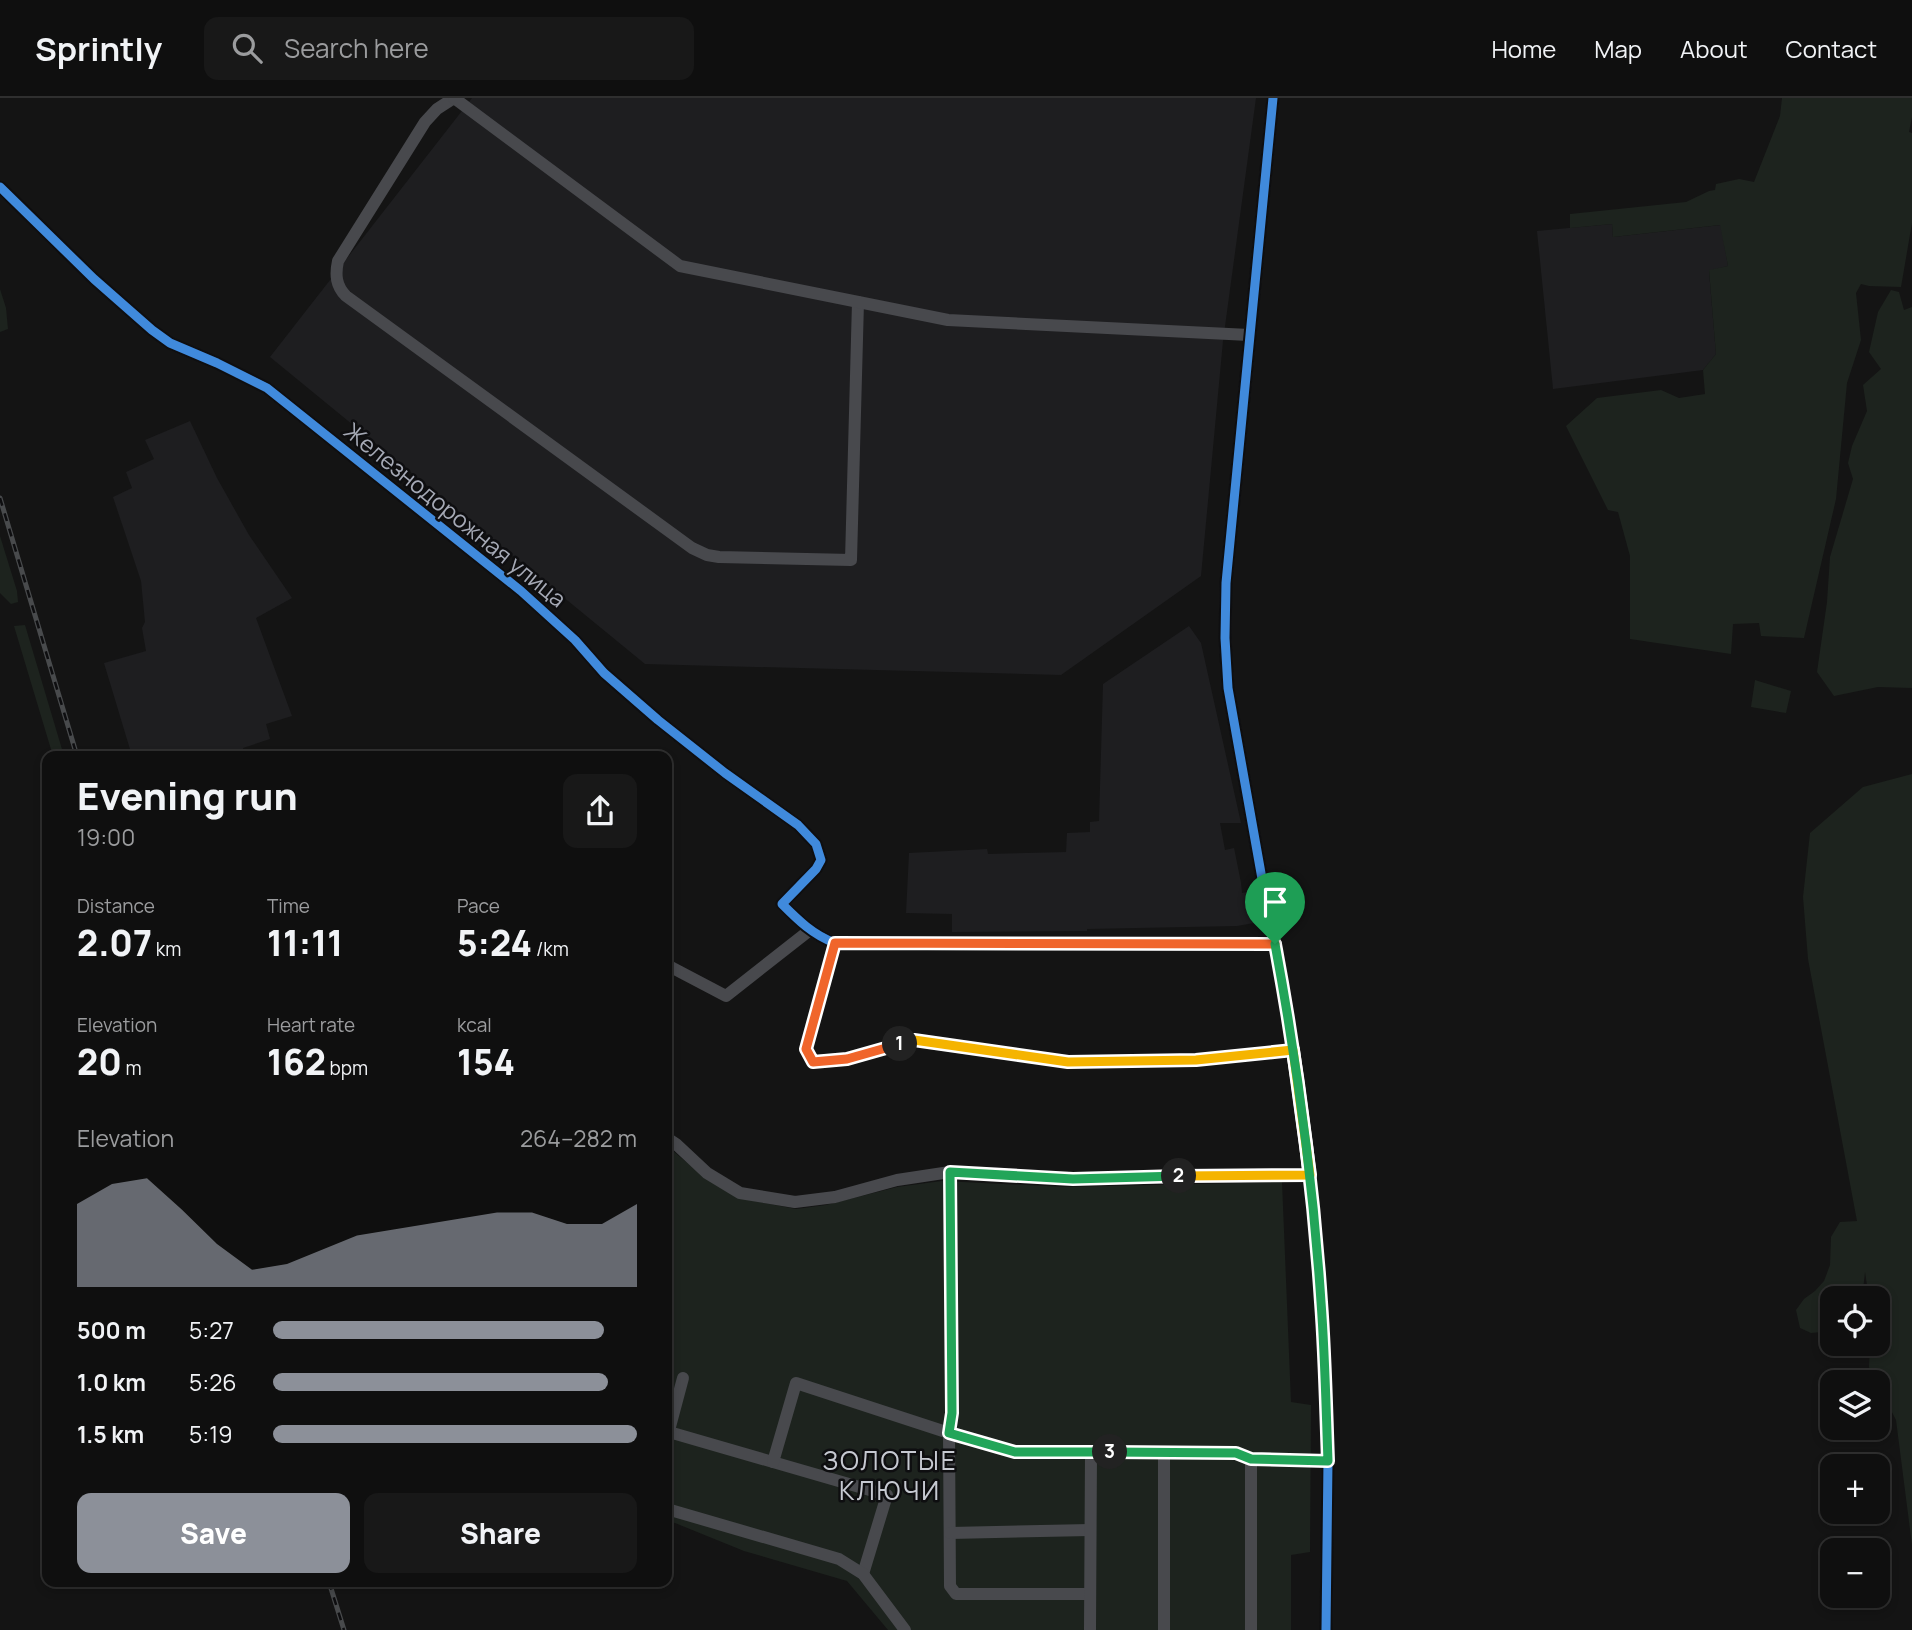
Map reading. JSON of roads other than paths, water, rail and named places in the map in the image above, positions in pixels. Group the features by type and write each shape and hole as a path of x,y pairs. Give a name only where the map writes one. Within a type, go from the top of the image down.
{"street":[{"path":"858,302 851,560 719,557 692,548 346,296 337,282 338,261 425,122 437,108 454,98 680,266 948,320 1249,335"},
{"path":"1273,98 1226,583 1225,638 1228,688 1293,1050 1310,1175 1321,1303 1328,1461 1326,1630"},
{"name":"Железнодорожная улица","path":"0,187 94,279 152,330 170,343 267,388 521,591 575,640 604,673 658,719 725,773 797,825 816,844 821,860 816,869 782,904 810,930"},
{"path":"672,968 726,996 810,930 835,943 1275,944"},
{"path":"835,943 806,1049 813,1062 847,1059 914,1040 1068,1062 1196,1060 1293,1050"},
{"path":"672,1141 707,1173 740,1193 795,1202 835,1197 897,1180 950,1172 1073,1179 1310,1175"},
{"path":"950,1172 950,1586 956,1594 1090,1594"},
{"path":"672,1420 683,1378"},
{"path":"773,1462 796,1384 1015,1452 1236,1453 1251,1459 1328,1461"},
{"path":"672,1436 887,1495 863,1574"},
{"path":"1164,1452 1164,1630"},
{"path":"1090,1630 1091,1453"},
{"path":"1251,1459 1251,1630"},
{"path":"672,1510 839,1559 863,1574 905,1630"},
{"path":"950,1533 1090,1530"}],"railway":[{"path":"0,498 76,751"},
{"path":"331,1587 344,1630"}],"district":[{"name":"ЗОЛОТЫЕ КЛЮЧИ","path":"890,1476"}]}
